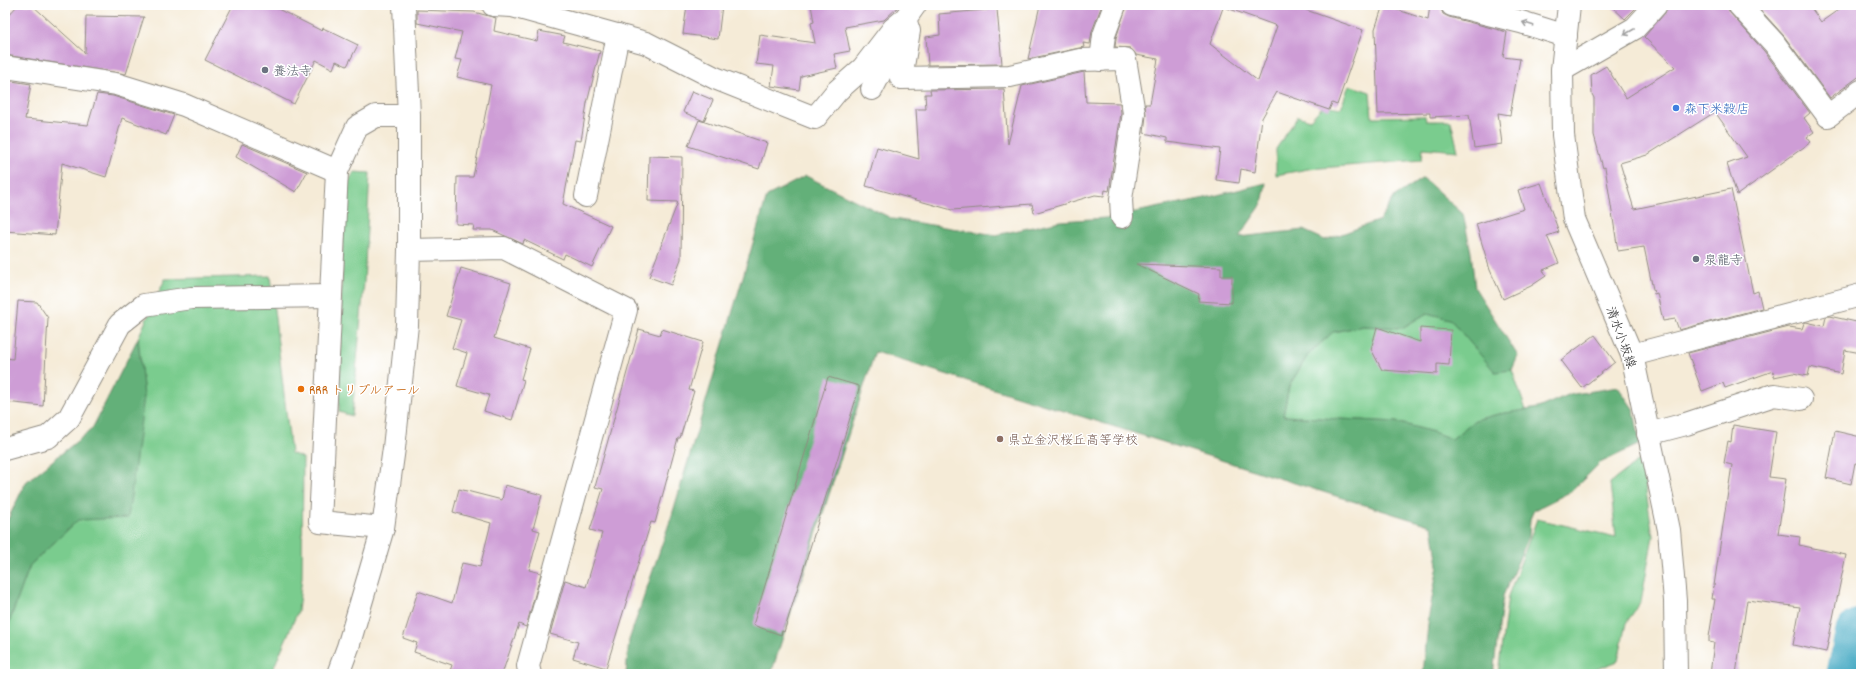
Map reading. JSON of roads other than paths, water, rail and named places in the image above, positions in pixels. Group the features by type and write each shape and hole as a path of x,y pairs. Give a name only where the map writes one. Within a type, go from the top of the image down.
{"street":[{"path":"338,674 348,647 383,528 394,448 407,326 409,250 409,116 404,5"},
{"path":"493,5 512,6 646,43 715,78 815,118 837,91 863,68 892,29 906,16"},
{"path":"1101,60 1104,35 1114,5"},
{"path":"1452,5 1521,22 1566,36"},
{"name":"清水小坂線","path":"1569,5 1562,70 1563,135 1574,219 1632,355 1669,530 1675,601 1676,674"},
{"path":"1562,70 1635,28 1656,5"},
{"path":"1739,5 1774,43 1828,116 1861,91"},
{"path":"906,16 909,31 901,78 1010,76 1080,60 1125,59 1134,113 1122,208"},
{"path":"872,89 890,54 906,16"},
{"path":"586,196 618,35"},
{"path":"5,67 124,86 184,106 337,171"},
{"path":"383,528 320,522 337,171 357,127 376,116 409,116"},
{"path":"409,250 504,248 626,310 528,666 530,674"},
{"path":"1632,355 1861,295"},
{"path":"5,450 48,437 69,418 120,324 144,305 191,298 331,296"},
{"path":"1648,434 1686,424 1774,395 1800,399"}],"waterway":[{"path":"1853,674 1861,635"}],"place":[{"name":"養法寺","path":"265,70"},
{"name":"森下米穀店","path":"1676,108"},
{"name":"泉龍寺","path":"1696,259"},
{"name":"RRR トリプルアール","path":"301,389"},
{"name":"県立金沢桜丘高等学校","path":"1000,439"}]}
